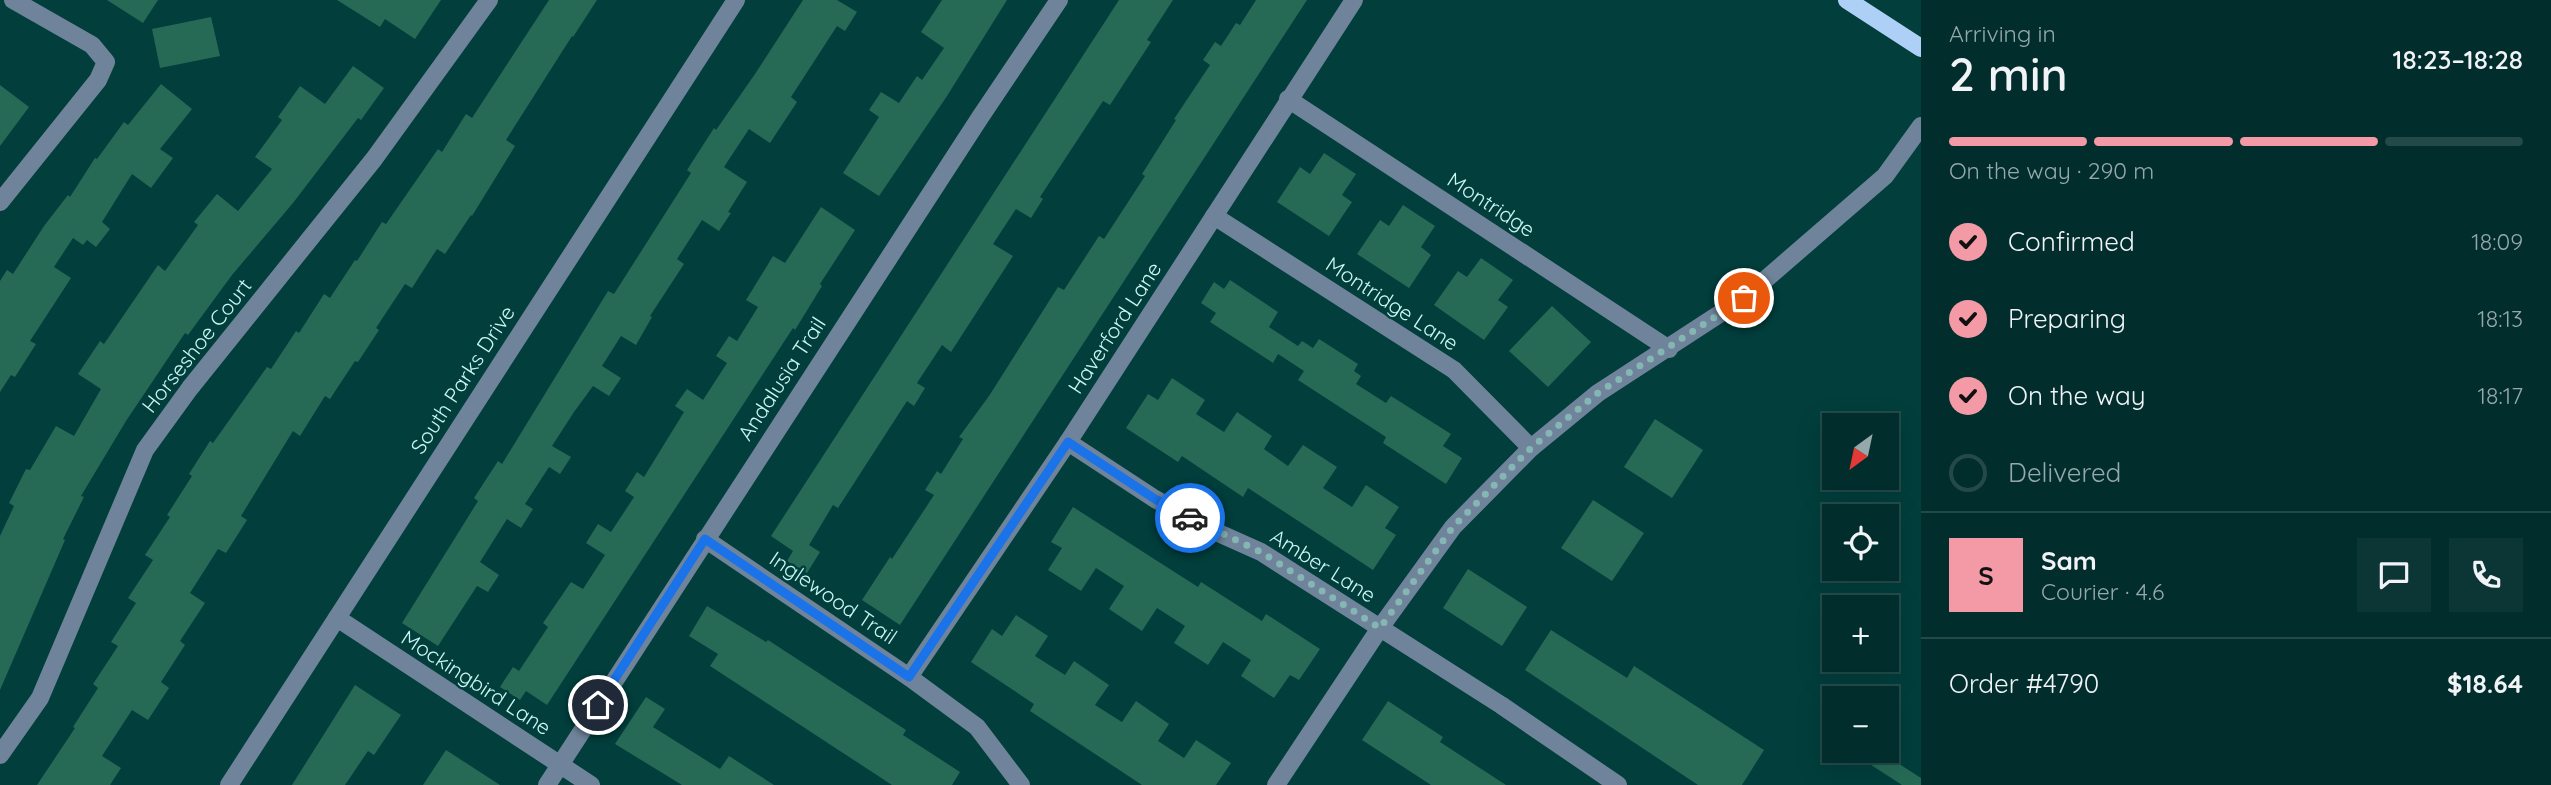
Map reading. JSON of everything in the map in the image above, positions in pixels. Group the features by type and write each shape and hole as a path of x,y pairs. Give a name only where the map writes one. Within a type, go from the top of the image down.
{"main road":[{"path":"1847,0 1921,48"}],"street":[{"path":"0,202 98,80 106,62 92,46 13,0"},
{"name":"Horseshoe Court","path":"0,755 40,698 145,450 190,388 374,159 489,0"},
{"name":"South Parks Drive","path":"229,785 736,0"},
{"name":"Andalusia Trail","path":"547,785 1059,0"},
{"name":"Haverford Lane","path":"909,677 1068,442 1354,0"},
{"name":"Montridge","path":"1288,99 1669,349"},
{"path":"1276,785 1380,628 1453,527 1531,448 1598,393 1744,298 1883,178 1921,126"},
{"name":"Montridge Lane","path":"1214,216 1454,370 1531,448"},
{"name":"Amber Lane","path":"1068,442 1155,499 1214,531 1261,552 1501,705 1618,785"},
{"name":"Inglewood Trail","path":"705,539 909,677 977,727 1021,785"},
{"name":"Mockingbird Lane","path":"337,618 591,785"}],"building":[{"path":"107,0 158,0 143,23"},
{"path":"337,0 441,0 415,39 385,19 380,27"},
{"path":"549,0 597,0 506,140 515,146 472,216 445,254 437,249 412,288 405,284 376,328 379,330 358,362 355,361 330,399 325,396 300,436 293,431 241,516 247,520 226,553 218,549 190,593 205,603 180,641 185,645 161,682 169,688 148,720 132,710 102,756 121,768 110,785 37,785 98,688 93,684 118,646 111,642 136,603 128,598 153,560 145,555 170,517 167,515 210,441 213,443 267,367 271,369 296,331 299,333 324,294 330,298 382,222 386,224 438,149 442,152 466,114 472,118"},
{"path":"803,0 837,0 857,12 845,31 837,26 791,97 797,102 770,143 749,129 724,167 747,182 728,212 731,213 719,231 702,220 677,259 684,264 650,316 652,317 636,345 621,336 602,366 621,378 609,396 593,386 574,412 552,446 571,457 560,474 549,467 525,504 533,509 521,528 507,519 480,562 499,575 488,592 477,586 438,646 402,623 478,501 474,498 498,461 502,464 608,291 614,294 691,173 687,170 714,128 716,130 755,74"},
{"path":"942,0 1007,0 947,96 879,196 843,173 879,117 869,110 881,92 899,103 917,76 922,80 944,48 921,32"},
{"path":"1119,0 1173,0 1147,40 1151,42 1110,105 1103,101 1040,197 1043,199 1031,218 1016,209 993,244 1013,256 951,352 942,345 917,383 925,388 914,406 907,401 838,508 833,505 809,545 820,552 807,573 787,561 793,551 771,536"},
{"path":"1256,0 1307,0 900,625 862,600 934,495 925,490 937,471 941,474 963,439 959,437 989,396 1058,287 1064,290 1099,236 1104,239 1145,176 1142,174 1176,120 1174,119 1210,65 1203,60 1215,42 1221,46 1236,23 1240,25"},
{"path":"211,17 220,56 160,68 152,29"},
{"path":"353,66 384,88 361,120 358,118 293,203 232,275 188,335 185,333 126,421 81,496 84,497 63,539 65,540 0,690 0,536 14,506 9,503 26,469 30,470 56,426 74,436 101,389 78,374 100,341 104,344 158,265 165,271 198,225 194,222 217,194 238,211 272,169 255,157 282,120 278,117 300,86 325,104"},
{"path":"161,84 192,109 160,149 173,158 151,188 132,174 102,222 110,229 96,247 87,240 83,245 73,238 54,267 71,278 30,341 36,344 15,377 11,375 0,392 0,281 7,270 13,274 44,226 68,195 70,197 95,158 97,159 124,122 128,125"},
{"path":"0,85 29,107 0,146"},
{"path":"1324,153 1356,174 1342,195 1352,202 1329,236 1277,202 1300,167 1310,174"},
{"path":"1403,205 1435,226 1421,247 1431,255 1409,288 1357,254 1380,220 1389,226"},
{"path":"821,207 855,230 820,284 822,286 547,705 526,691 520,700 500,687 513,667 519,671 548,627 543,623 571,582 583,589 605,555 586,543 598,524 611,532 634,497 625,491 637,472 644,477 684,412 675,406 687,389 703,400 727,363 716,356 729,336 737,341 758,307 746,300 773,256 785,263"},
{"path":"1481,258 1513,280 1498,300 1508,307 1484,340 1434,305 1458,271 1467,277"},
{"path":"1230,280 1278,312 1269,327 1298,346 1302,341 1313,348 1319,339 1358,364 1354,371 1361,376 1356,384 1386,403 1391,396 1451,434 1443,446 1462,458 1446,484 1383,443 1386,437 1298,380 1304,371 1278,354 1273,363 1210,322 1216,313 1201,303 1214,282 1224,289"},
{"path":"1552,306 1591,342 1548,387 1509,351"},
{"path":"1172,378 1205,400 1196,414 1224,432 1237,412 1272,436 1264,449 1288,466 1303,445 1337,467 1323,488 1352,507 1366,485 1399,507 1385,528 1396,535 1373,570 1248,488 1243,497 1182,456 1178,462 1126,428 1148,394 1158,400"},
{"path":"1655,419 1703,450 1672,498 1624,467"},
{"path":"1593,500 1644,533 1612,581 1561,548"},
{"path":"1073,507 1198,587 1201,582 1262,621 1266,614 1320,649 1299,680 1290,675 1274,698 1241,676 1251,660 1223,642 1208,665 1174,643 1185,626 1157,608 1142,631 1109,609 1124,586 1096,568 1081,591 1048,570 1062,548 1051,542"},
{"path":"1468,569 1527,607 1502,646 1443,608"},
{"path":"707,606 766,642 768,640 906,730 903,735 960,772 952,785 892,785 710,666 718,654 689,636"},
{"path":"1016,615 1048,636 1035,656 1065,675 1074,661 1109,685 1095,705 1122,722 1136,701 1169,724 1158,741 1184,758 1196,740 1231,763 1216,785 1142,785 1030,711 1034,704 971,662 992,629 1002,636"},
{"path":"1551,630 1627,678 1634,666 1764,750 1742,785 1698,785 1525,670"},
{"path":"355,685 401,715 374,755 368,751 345,785 292,785"},
{"path":"646,697 665,709 653,727 720,769 729,756 774,785 682,785 615,744"},
{"path":"1388,701 1443,737 1440,742 1506,785 1431,785 1362,740"},
{"path":"446,750 500,785 423,785"},
{"path":"1868,763 1898,763 1921,778 1921,785 1902,785"}],"way so far":[{"path":"1190,518 1261,552 1380,628 1453,527 1531,448 1598,393 1744,298"}],"route":[{"path":"598,705 705,539 909,677 1068,442 1155,499 1190,518"}]}
